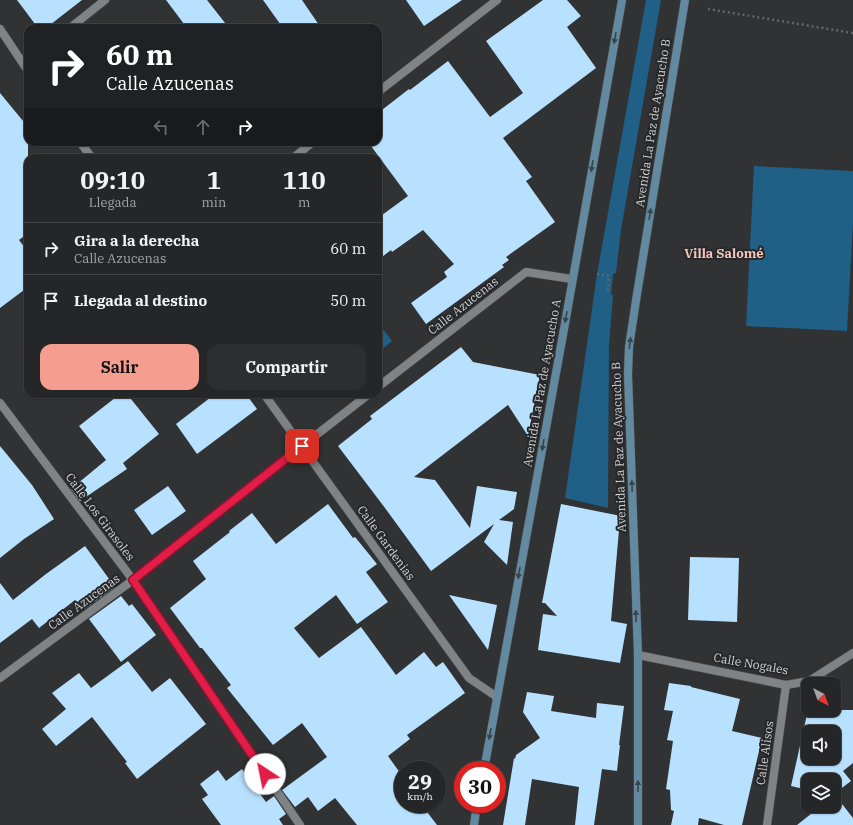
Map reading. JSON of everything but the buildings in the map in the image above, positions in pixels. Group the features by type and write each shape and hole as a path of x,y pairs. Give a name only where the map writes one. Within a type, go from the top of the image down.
{"main road":[{"name":"Avenida La Paz de Ayacucho A","path":"486,761 622,0"},
{"name":"Avenida La Paz de Ayacucho B","path":"638,825 638,655 628,374 629,347 685,0"},
{"path":"474,825 476,813"}],"street":[{"path":"75,24 105,0"},
{"path":"382,89 497,0"},
{"path":"0,29 24,62"},
{"path":"298,154 308,146"},
{"name":"Calle Azucenas","path":"382,384 526,272 572,279"},
{"name":"Calle Gardenias","path":"267,398 469,678 497,697"},
{"name":"Calle Azucenas","path":"0,678 133,580 364,398"},
{"name":"Calle Los Girasoles","path":"0,403 133,580 300,825"},
{"name":"Calle Nogales","path":"638,655 786,684 809,681 853,653"},
{"name":"Calle Alisos","path":"767,825 786,684"}],"path":[{"path":"708,9 853,33"},
{"path":"597,274 609,276 608,290 612,290"}],"shaded area":[{"path":"646,0 661,0 621,230 616,273 613,274 609,345 608,508 565,498 597,274"},
{"path":"754,166 853,171 853,223 847,331 746,326"},
{"path":"382,328 392,341 382,350"}],"district":[{"name":"Villa Salomé","path":"724,253"}],"route":[{"path":"265,774 133,580 302,446"}]}
